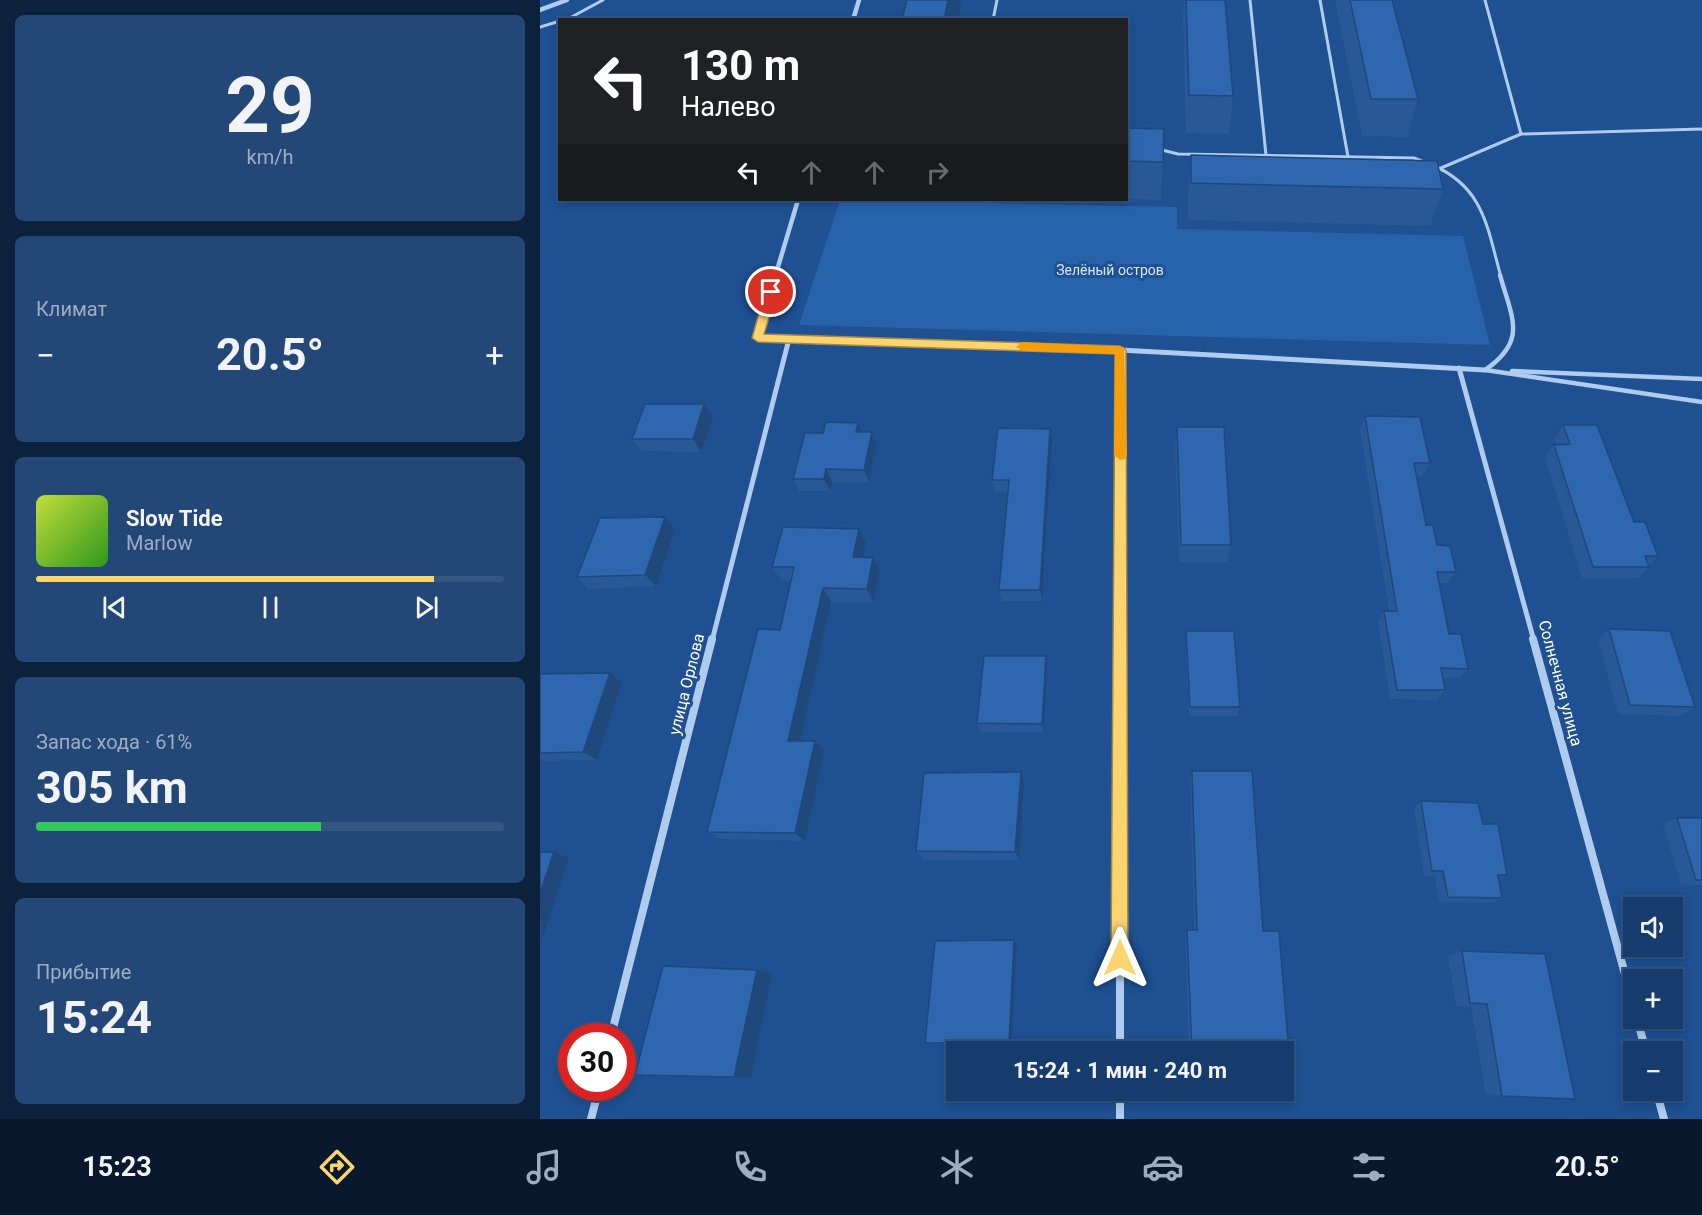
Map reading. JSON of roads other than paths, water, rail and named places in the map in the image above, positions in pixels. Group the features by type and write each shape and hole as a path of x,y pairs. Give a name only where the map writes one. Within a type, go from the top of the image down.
{"street":[{"path":"540,10 567,0"},
{"path":"854,18 859,0"},
{"path":"798,201 758,338 1120,350 1485,370"},
{"name":"улица Орлова","path":"615,1023 789,339"},
{"path":"1120,350 1120,1041"},
{"name":"Солнечная улица","path":"1459,368 1624,969"},
{"path":"591,1119 595,1101"},
{"path":"1120,1101 1120,1119"},
{"path":"1659,1101 1664,1119"}],"lane":[{"path":"570,18 603,0"},
{"path":"993,18 997,0"},
{"path":"1250,0 1266,155"},
{"path":"1320,0 1348,157"},
{"path":"1485,0 1521,134"},
{"path":"540,27 558,22"},
{"path":"1441,168 1521,134 1702,129"},
{"path":"1147,147 1178,154 1414,158 1441,168 1459,178 1475,196 1510,308 1514,334 1506,356 1485,370"},
{"path":"1485,370 1702,379"},
{"path":"1485,370 1702,402"}],"park label":[{"name":"Зелёный остров","path":"1110,270"}]}
